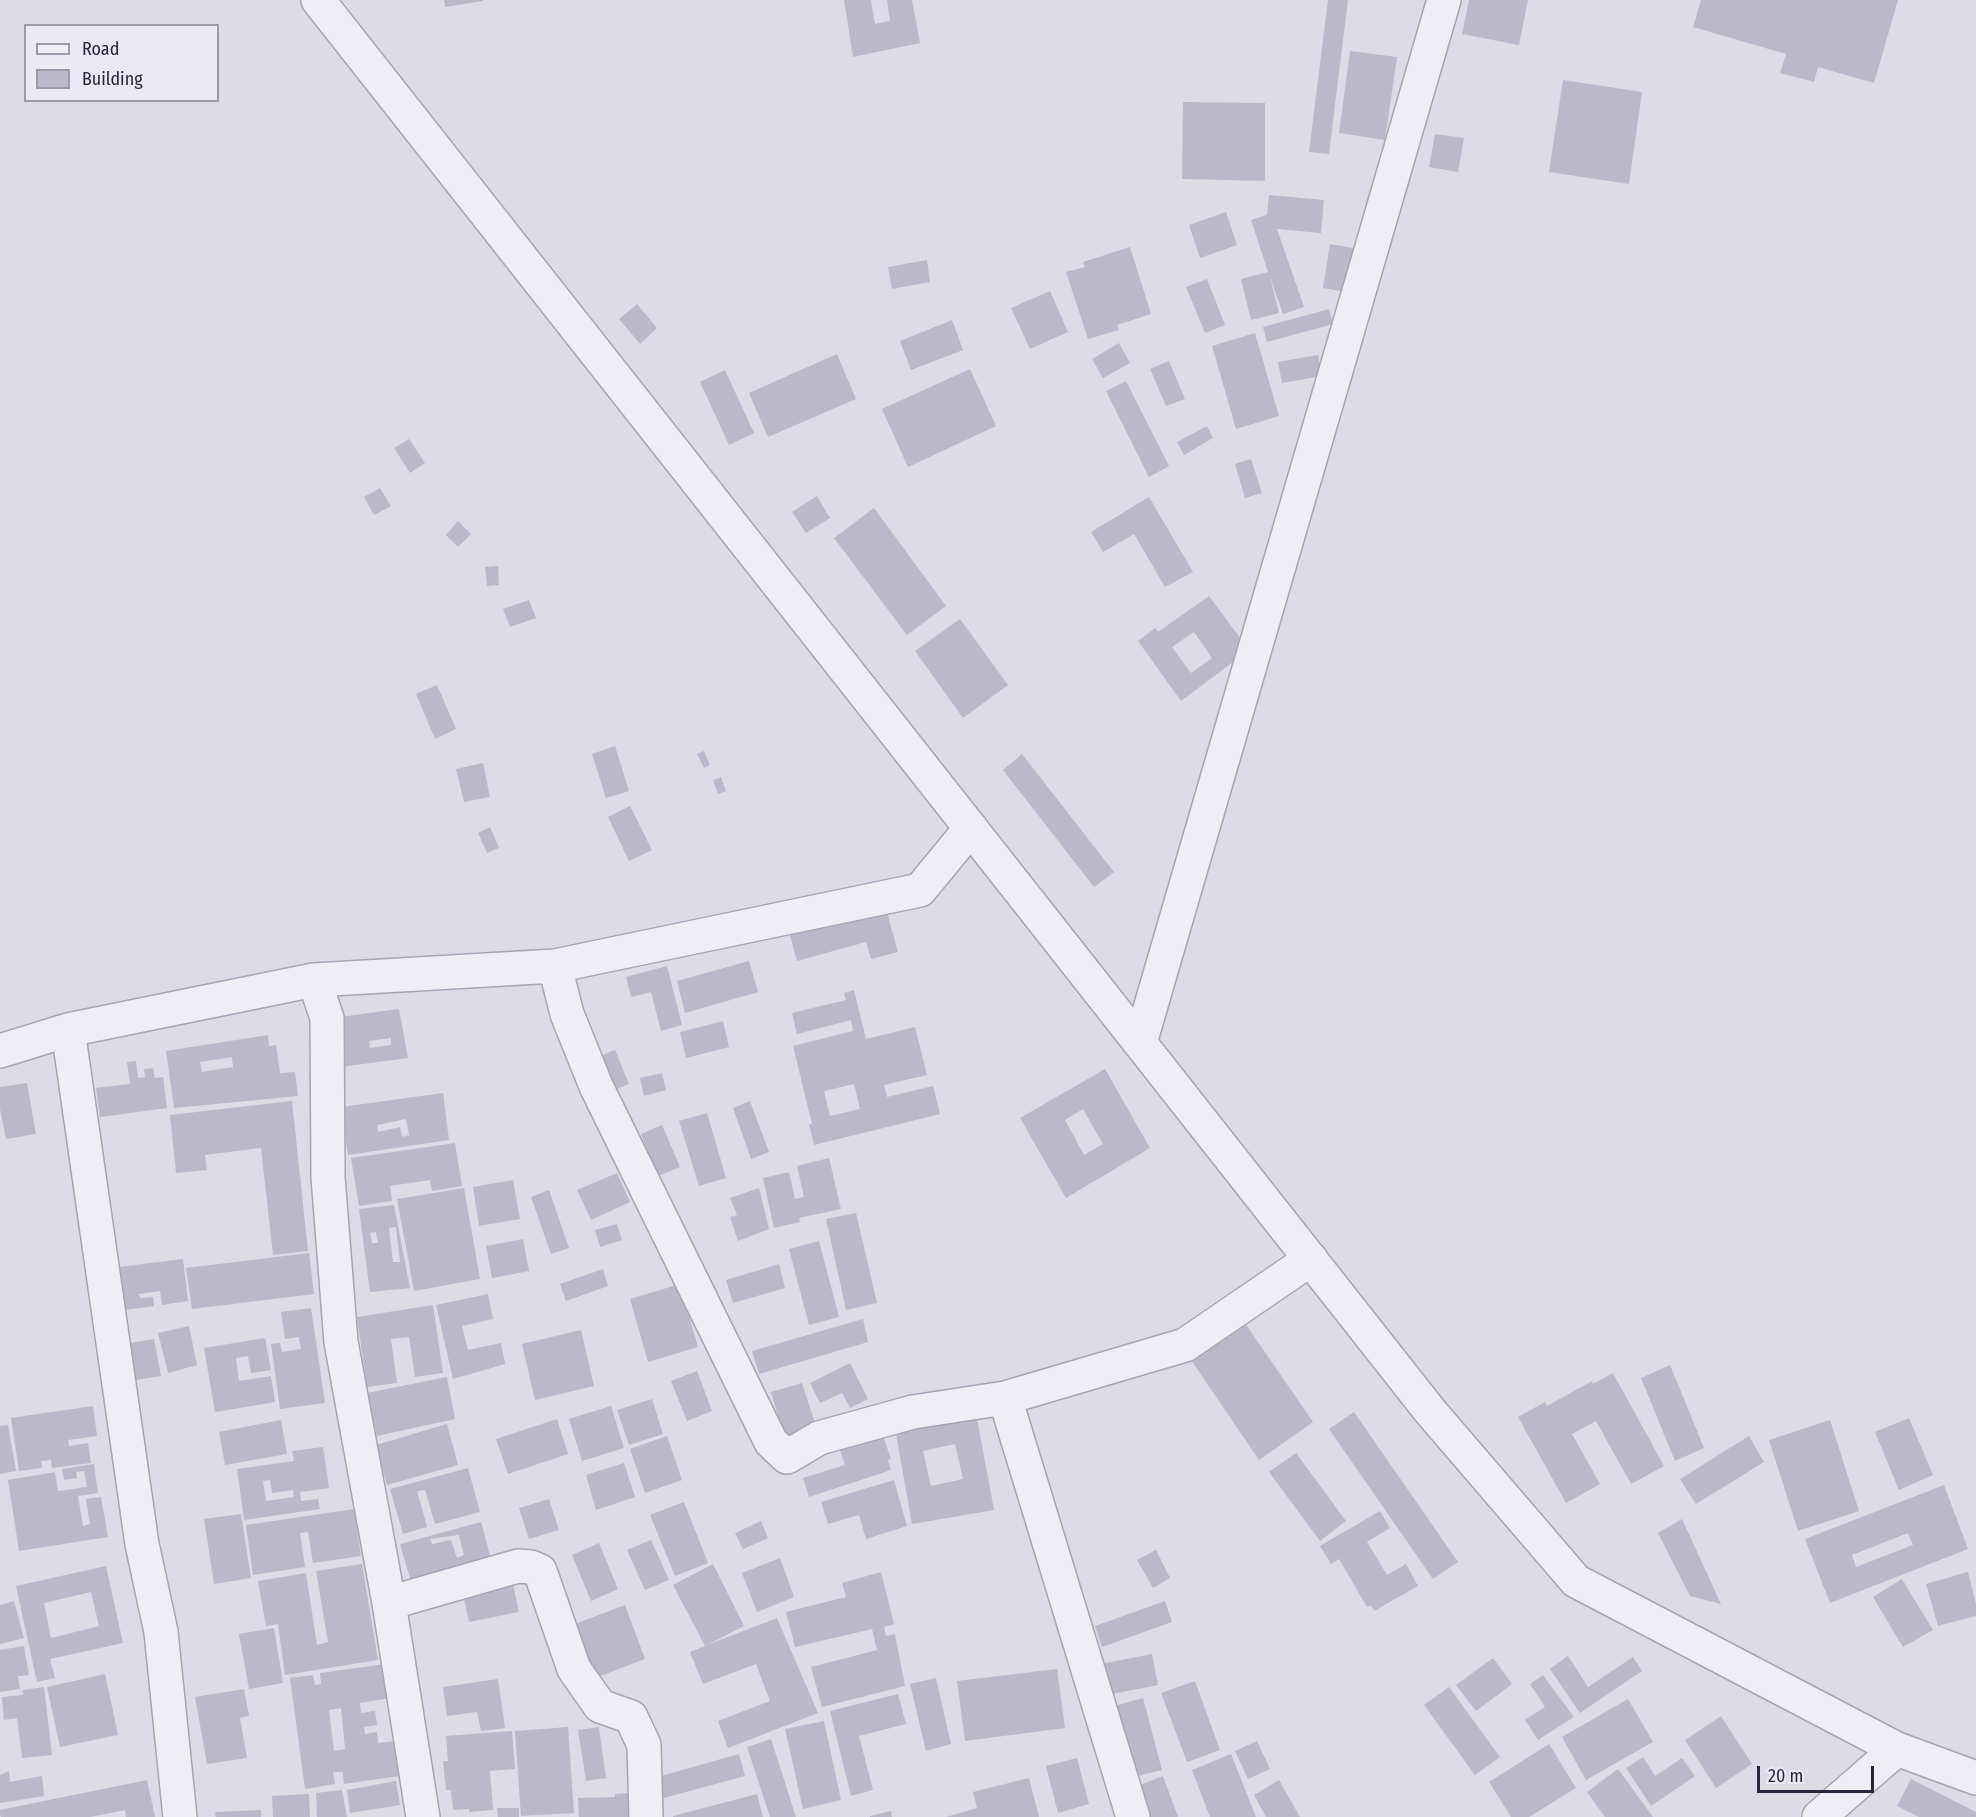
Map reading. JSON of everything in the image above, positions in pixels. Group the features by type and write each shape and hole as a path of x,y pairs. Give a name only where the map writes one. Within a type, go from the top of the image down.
{"street":[{"path":"318,0 1430,1410 1576,1581 1897,1749 1976,1778"},
{"path":"1140,1043 1444,0"},
{"path":"0,1051 68,1030 314,980 555,966 920,890 971,828"},
{"path":"555,966 567,1014 596,1086 771,1442 787,1457 819,1438 913,1412 1005,1398 1185,1345 1311,1259"},
{"path":"314,980 327,1018 328,1177 341,1342 389,1603 423,1817"},
{"path":"68,1030 142,1544 161,1632 180,1817"},
{"path":"1005,1398 1133,1817"},
{"path":"389,1603 518,1566 540,1571 574,1669 600,1706 631,1717 644,1745 646,1817"},
{"path":"1819,1817 1897,1749"}],"building":[{"path":"444,0 483,0 483,1 445,7"},
{"path":"844,0 871,0 875,24 890,21 887,0 912,0 920,43 853,57"},
{"path":"1328,0 1348,0 1329,154 1309,152"},
{"path":"1469,0 1528,0 1519,45 1462,34"},
{"path":"1701,0 1898,0 1874,83 1818,67 1814,82 1780,73 1786,54 1693,27"},
{"path":"1350,51 1397,57 1385,140 1339,133"},
{"path":"1563,80 1642,92 1629,184 1549,172"},
{"path":"1183,102 1265,103 1265,181 1182,179"},
{"path":"1435,134 1464,138 1458,172 1429,167"},
{"path":"1269,195 1324,200 1321,233 1277,229 1304,307 1283,314 1270,277 1279,313 1251,320 1241,279 1268,272 1251,220 1267,215"},
{"path":"1226,212 1237,245 1200,258 1189,225"},
{"path":"1330,244 1365,250 1358,294 1323,288"},
{"path":"1130,247 1151,314 1117,325 1119,330 1088,339 1066,272 1085,267 1083,262"},
{"path":"927,260 930,282 892,289 888,267"},
{"path":"1207,279 1225,325 1205,333 1186,287"},
{"path":"1050,291 1068,332 1030,349 1011,308"},
{"path":"637,304 657,328 640,344 619,319"},
{"path":"1329,309 1333,324 1267,342 1263,327"},
{"path":"952,320 963,350 911,370 900,341"},
{"path":"1255,333 1279,416 1236,429 1212,346"},
{"path":"1119,343 1130,363 1103,378 1092,359"},
{"path":"837,354 856,399 768,437 749,393"},
{"path":"1318,355 1322,376 1282,383 1278,362"},
{"path":"1169,361 1185,399 1166,406 1150,369"},
{"path":"970,369 996,426 908,467 882,409"},
{"path":"725,370 754,433 729,445 700,382"},
{"path":"1126,381 1169,466 1149,477 1106,391"},
{"path":"1207,426 1213,438 1184,455 1177,442"},
{"path":"409,439 425,463 410,473 394,448"},
{"path":"1251,459 1262,493 1245,498 1235,464"},
{"path":"380,488 391,506 374,515 364,497"},
{"path":"817,496 830,518 806,533 792,512"},
{"path":"1149,497 1193,572 1165,587 1134,534 1103,552 1091,532"},
{"path":"874,508 946,606 907,635 834,538"},
{"path":"458,521 471,534 458,547 446,535"},
{"path":"498,566 499,585 487,586 485,567"},
{"path":"1209,596 1249,650 1181,701 1138,641 1155,628 1158,632","holes":["1194,632 1212,658 1191,673 1172,647"]},
{"path":"529,600 536,618 510,627 503,609"},
{"path":"960,619 1008,685 963,718 915,651"},
{"path":"437,685 456,729 435,739 416,694"},
{"path":"615,746 629,791 606,798 592,754"},
{"path":"704,751 710,765 704,768 697,754"},
{"path":"1022,754 1114,872 1094,887 1003,770"},
{"path":"483,763 490,797 464,802 456,769"},
{"path":"721,777 726,791 718,794 713,780"},
{"path":"630,806 652,850 629,861 608,817"},
{"path":"490,827 499,848 487,853 478,833"},
{"path":"885,905 898,952 871,959 866,942 797,961 789,932"},
{"path":"749,961 758,992 685,1013 677,981"},
{"path":"667,966 682,1025 661,1031 651,992 631,997 626,977"},
{"path":"854,990 866,1039 915,1027 927,1075 884,1085 887,1097 933,1086 940,1114 814,1145 809,1124 812,1124 793,1046 853,1031 851,1020 797,1034 792,1013 846,1000 844,993","holes":["854,1084 860,1109 830,1116 824,1091"]},
{"path":"399,1009 408,1058 340,1067 332,1018","holes":["391,1038 391,1045 370,1048 369,1041"]},
{"path":"723,1021 729,1047 686,1058 680,1032"},
{"path":"268,1035 269,1046 276,1045 280,1073 295,1072 298,1096 174,1108 166,1051","holes":["232,1057 233,1067 202,1072 200,1062"]},
{"path":"615,1050 629,1084 610,1092 595,1058"},
{"path":"136,1061 138,1078 145,1077 144,1069 153,1068 155,1078 163,1077 167,1108 100,1117 96,1088 130,1084 127,1062"},
{"path":"1105,1069 1150,1148 1066,1198 1020,1118","holes":["1083,1109 1103,1144 1084,1155 1065,1120"]},
{"path":"662,1073 666,1090 644,1096 640,1078"},
{"path":"27,1083 36,1134 6,1139 0,1109 0,1087"},
{"path":"443,1093 449,1140 348,1155 341,1107","holes":["406,1119 409,1135 402,1137 400,1127 378,1132 377,1125"]},
{"path":"292,1101 308,1251 273,1255 261,1148 205,1155 207,1170 176,1173 170,1115"},
{"path":"750,1101 769,1152 751,1159 733,1108"},
{"path":"707,1113 726,1178 699,1186 679,1121"},
{"path":"662,1125 680,1167 658,1176 641,1134"},
{"path":"455,1143 462,1186 432,1191 430,1180 390,1186 392,1201 359,1206 351,1158"},
{"path":"829,1158 841,1209 799,1218 800,1222 774,1228 763,1178 789,1172 795,1199 804,1197 797,1166"},
{"path":"617,1173 630,1202 591,1220 577,1190"},
{"path":"513,1180 520,1219 479,1226 473,1187"},
{"path":"464,1188 480,1279 414,1291 397,1199"},
{"path":"759,1188 769,1229 738,1241 730,1217 737,1215 730,1198"},
{"path":"549,1190 569,1248 551,1254 531,1197"},
{"path":"394,1205 410,1288 370,1292 359,1209","holes":["396,1227 400,1262 393,1262 389,1228","376,1232 378,1243 372,1243 370,1233"]},
{"path":"856,1213 877,1303 846,1310 826,1219"},
{"path":"617,1224 622,1240 600,1247 595,1230"},
{"path":"523,1239 529,1271 492,1278 486,1246"},
{"path":"819,1241 839,1317 809,1325 789,1249"},
{"path":"309,1253 314,1294 192,1309 186,1268"},
{"path":"183,1259 188,1301 162,1305 160,1291 139,1294 140,1298 153,1297 154,1306 125,1310 119,1267"},
{"path":"779,1264 785,1288 733,1303 726,1280"},
{"path":"603,1269 608,1286 566,1301 560,1284"},
{"path":"680,1284 698,1347 648,1362 630,1299"},
{"path":"488,1294 493,1319 462,1326 468,1350 501,1343 505,1364 453,1379 436,1305"},
{"path":"433,1305 443,1373 415,1377 409,1337 391,1339 397,1383 367,1387 357,1317"},
{"path":"311,1308 325,1403 280,1409 271,1344 280,1343 282,1352 301,1349 299,1337 285,1339 281,1312"},
{"path":"863,1319 868,1342 759,1374 752,1351"},
{"path":"1245,1323 1313,1422 1259,1460 1191,1360"},
{"path":"189,1326 197,1365 168,1373 158,1333"},
{"path":"581,1330 594,1386 535,1400 522,1344"},
{"path":"265,1338 271,1370 251,1373 248,1356 236,1358 239,1381 271,1376 275,1402 215,1412 204,1348"},
{"path":"154,1339 161,1376 136,1380 130,1343"},
{"path":"850,1363 868,1399 850,1408 842,1393 820,1403 810,1383"},
{"path":"1670,1365 1704,1448 1675,1461 1641,1378"},
{"path":"697,1371 712,1411 687,1421 671,1381"},
{"path":"1613,1373 1664,1466 1631,1484 1596,1421 1572,1434 1600,1484 1566,1503 1518,1417 1545,1402 1547,1406 1592,1381 1593,1384"},
{"path":"447,1377 455,1419 377,1436 367,1393"},
{"path":"802,1383 816,1426 784,1437 771,1392"},
{"path":"652,1399 663,1434 629,1445 617,1410"},
{"path":"93,1406 97,1436 68,1440 69,1446 88,1443 91,1463 52,1468 51,1460 41,1461 42,1468 19,1471 11,1418"},
{"path":"611,1406 624,1448 582,1461 569,1419"},
{"path":"1354,1412 1458,1562 1433,1579 1329,1429"},
{"path":"976,1413 994,1510 912,1524 895,1428","holes":["955,1444 963,1479 931,1486 923,1451"]},
{"path":"1909,1418 1933,1475 1899,1490 1875,1432"},
{"path":"557,1419 568,1454 508,1474 496,1439"},
{"path":"281,1420 287,1454 225,1465 219,1432"},
{"path":"1830,1420 1859,1511 1798,1531 1769,1440"},
{"path":"447,1424 458,1465 387,1485 376,1445"},
{"path":"8,1425 16,1471 0,1474 0,1426"},
{"path":"881,1430 891,1459 888,1460 891,1470 809,1497 803,1478 845,1465 838,1444"},
{"path":"667,1436 682,1480 645,1493 630,1449"},
{"path":"1749,1436 1764,1462 1696,1504 1680,1479"},
{"path":"323,1447 329,1488 300,1492 301,1501 318,1499 320,1509 244,1520 237,1469 294,1461 292,1451","holes":["270,1480 272,1493 293,1490 294,1497 266,1501 263,1481"]},
{"path":"1296,1453 1346,1521 1320,1541 1269,1472"},
{"path":"624,1463 635,1497 596,1510 586,1475"},
{"path":"94,1464 98,1493 78,1496 83,1526 90,1524 86,1499 101,1497 108,1537 19,1551 8,1480 55,1472 58,1491 87,1487 84,1471 76,1472 77,1478 64,1480 62,1469"},
{"path":"468,1468 480,1512 435,1524 425,1490 417,1491 427,1527 403,1534 390,1489"},
{"path":"894,1480 907,1526 866,1539 859,1515 828,1524 821,1502"},
{"path":"1944,1485 1968,1549 1830,1603 1805,1539","holes":["1908,1533 1913,1545 1856,1567 1852,1555"]},
{"path":"549,1499 559,1530 529,1539 519,1508"},
{"path":"684,1502 708,1563 675,1576 650,1515"},
{"path":"354,1509 361,1556 313,1563 308,1532 300,1533 305,1567 253,1575 246,1525"},
{"path":"1380,1511 1390,1528 1367,1542 1387,1575 1406,1564 1418,1586 1374,1611 1371,1605 1367,1607 1339,1559 1331,1564 1320,1546"},
{"path":"241,1514 251,1578 214,1584 204,1519"},
{"path":"1682,1519 1721,1604 1690,1596 1658,1533"},
{"path":"761,1521 768,1538 743,1549 735,1533"},
{"path":"481,1522 493,1567 413,1589 400,1544","holes":["459,1535 464,1555 457,1558 451,1540 432,1544 430,1539"]},
{"path":"651,1540 669,1580 645,1590 627,1550"},
{"path":"599,1543 618,1589 591,1601 572,1555"},
{"path":"1156,1550 1170,1578 1153,1588 1137,1560"},
{"path":"780,1558 794,1597 757,1612 742,1573"},
{"path":"362,1564 378,1660 285,1675 278,1624 266,1626 258,1581 306,1573 317,1645 328,1642 316,1571"},
{"path":"713,1564 744,1626 707,1645 777,1618 818,1713 728,1748 718,1721 770,1701 756,1664 703,1684 690,1652 705,1646 673,1585"},
{"path":"106,1566 123,1643 50,1659 55,1678 37,1682 16,1586","holes":["91,1592 99,1626 51,1638 44,1603"]},
{"path":"881,1572 894,1624 884,1627 886,1636 895,1634 905,1686 822,1707 811,1667 877,1650 872,1629 795,1647 786,1612 846,1597 842,1583"},
{"path":"1968,1572 1976,1604 1976,1616 1938,1626 1926,1584"},
{"path":"1902,1579 1933,1630 1903,1647 1873,1597"},
{"path":"513,1584 519,1612 469,1622 463,1594"},
{"path":"14,1601 24,1638 0,1644 0,1605"},
{"path":"1165,1601 1172,1622 1102,1647 1095,1626"},
{"path":"625,1605 645,1659 595,1678 575,1624"},
{"path":"274,1628 283,1683 249,1689 239,1634"},
{"path":"24,1646 29,1675 18,1676 20,1689 0,1692 0,1650"},
{"path":"1152,1654 1158,1685 1107,1695 1101,1664"},
{"path":"1568,1656 1588,1687 1633,1657 1642,1671 1580,1713 1550,1669"},
{"path":"1493,1658 1512,1684 1476,1711 1456,1685"},
{"path":"385,1664 390,1698 360,1703 361,1713 375,1711 377,1725 364,1727 365,1734 377,1732 378,1743 395,1741 400,1776 344,1784 343,1772 333,1772 335,1784 305,1789 290,1678 313,1675 315,1685 321,1684 320,1673","holes":["341,1708 345,1749 334,1751 329,1710"]},
{"path":"1057,1669 1065,1728 965,1741 957,1681"},
{"path":"105,1674 118,1735 60,1747 47,1687"},
{"path":"1543,1675 1574,1717 1538,1740 1525,1720 1545,1707 1530,1684"},
{"path":"936,1678 951,1744 926,1751 910,1684"},
{"path":"498,1679 505,1728 481,1731 477,1712 447,1716 443,1687"},
{"path":"1195,1681 1220,1750 1187,1762 1161,1693"},
{"path":"44,1687 52,1755 22,1758 17,1718 4,1720 2,1697 23,1695 23,1690"},
{"path":"1449,1687 1500,1757 1475,1775 1424,1705"},
{"path":"244,1689 249,1716 240,1718 247,1758 207,1764 195,1697"},
{"path":"898,1694 906,1724 859,1736 873,1790 851,1796 830,1711"},
{"path":"1143,1698 1162,1770 1130,1778 1111,1707"},
{"path":"1628,1699 1653,1742 1586,1780 1562,1737"},
{"path":"1721,1716 1752,1764 1716,1788 1685,1740"},
{"path":"824,1721 841,1800 803,1809 785,1729"},
{"path":"568,1727 574,1813 521,1816 515,1731"},
{"path":"599,1727 606,1778 586,1781 578,1730"},
{"path":"512,1731 515,1769 490,1771 493,1810 469,1812 469,1809 453,1810 451,1790 446,1790 443,1761 448,1761 446,1736"},
{"path":"771,1739 796,1817 770,1817 747,1747"},
{"path":"1257,1741 1270,1769 1248,1779 1235,1751"},
{"path":"1549,1744 1576,1788 1529,1817 1511,1817 1489,1782"},
{"path":"739,1754 745,1776 660,1799 654,1778"},
{"path":"1231,1754 1256,1817 1210,1817 1192,1770"},
{"path":"1643,1757 1655,1776 1682,1758 1695,1776 1651,1806 1626,1768"},
{"path":"1077,1758 1089,1804 1058,1813 1046,1766"},
{"path":"1618,1769 1653,1817 1605,1817 1587,1792"},
{"path":"9,1771 10,1782 42,1776 44,1796 0,1803 0,1775"},
{"path":"1163,1776 1178,1817 1146,1817 1135,1787"},
{"path":"1029,1778 1039,1817 946,1817 977,1808 973,1792"},
{"path":"1911,1779 1976,1812 1976,1817 1919,1817 1897,1806"},
{"path":"147,1780 155,1817 126,1817 125,1810 90,1817 1,1817 0,1814 0,1810"},
{"path":"1279,1780 1300,1817 1266,1817 1254,1795"},
{"path":"396,1781 400,1805 350,1813 347,1790"},
{"path":"342,1790 347,1817 317,1817 316,1793"},
{"path":"630,1793 633,1817 579,1817 578,1798 615,1797 615,1794"},
{"path":"309,1794 310,1817 273,1817 272,1796"},
{"path":"757,1794 763,1817 673,1817 673,1816"},
{"path":"497,1808 519,1808 519,1817 498,1817"},
{"path":"261,1810 261,1817 216,1817 215,1812"},
{"path":"891,1811 892,1817 870,1817 870,1816"}]}
